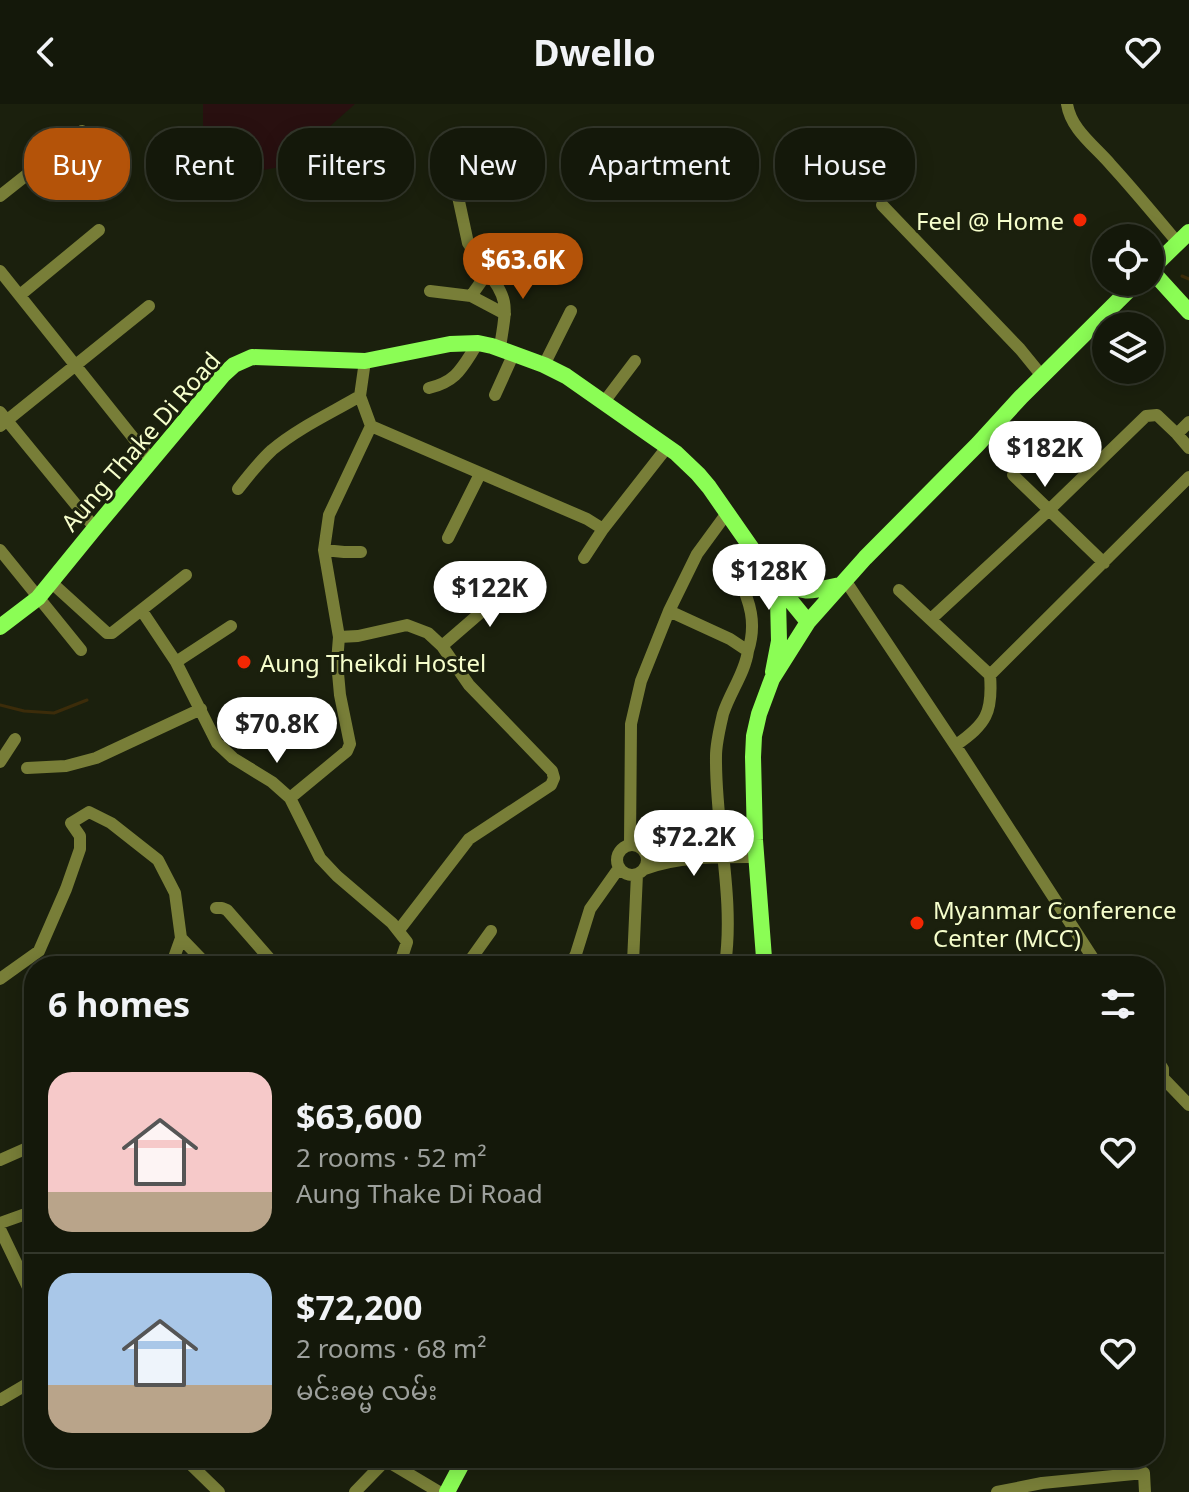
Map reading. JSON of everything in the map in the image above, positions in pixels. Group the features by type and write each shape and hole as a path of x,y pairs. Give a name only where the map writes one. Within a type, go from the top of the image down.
{"main road":[{"path":"1164,257 1184,238"},
{"path":"1164,285 1189,312"},
{"path":"772,679 808,622 843,582 1123,296"},
{"name":"Aung Thake Di Road","path":"0,627 38,598 52,583 223,375 243,360 252,357 365,361 450,344 478,343 507,351 566,376 668,446 698,474 773,579 808,622"},
{"path":"773,579 811,592 843,582"},
{"path":"764,956 753,793 754,736 772,679 779,641 778,599 773,579"},
{"path":"447,1492 460,1468"}],"street":[{"path":"1067,104 1069,115 1079,132 1184,238"},
{"path":"0,196 24,177"},
{"path":"459,200 468,243 501,288 505,300 507,351 495,395"},
{"path":"882,205 1042,376"},
{"path":"20,295 99,230"},
{"path":"471,296 486,270"},
{"path":"0,271 151,460"},
{"path":"430,291 471,296 505,314"},
{"path":"95,528 2,420 149,306"},
{"path":"544,365 571,311"},
{"path":"429,388 455,377 478,343"},
{"path":"290,798 347,751 350,744 340,695 337,662 339,637 324,550 329,515 371,426 360,396 365,361"},
{"path":"604,402 635,361"},
{"path":"238,489 274,449 303,428 360,396"},
{"path":"931,619 1146,416 1157,415 1189,448"},
{"path":"1177,434 1189,422"},
{"path":"371,426 587,519 603,529"},
{"path":"584,558 668,446"},
{"path":"448,538 480,474"},
{"path":"1013,475 1104,563"},
{"path":"990,675 1189,477"},
{"path":"630,844 631,724 641,681 669,611 697,554 727,513"},
{"path":"0,550 81,650"},
{"path":"324,550 361,552"},
{"path":"52,583 107,633 112,633 186,575"},
{"path":"726,956 727,884 716,753 724,713 747,660 754,634 749,601 738,576"},
{"path":"442,646 512,582"},
{"path":"843,582 956,745 1092,956"},
{"path":"899,590 990,675 992,699 984,719 974,732 956,745"},
{"path":"142,611 176,662 217,743 290,798 320,858 399,930 407,942 402,956"},
{"path":"669,611 730,639 748,651"},
{"path":"339,637 407,625 428,633 442,646 469,685 552,771 554,778 551,785 469,839 399,930"},
{"path":"176,662 231,626"},
{"path":"27,768 66,766 96,758 201,709"},
{"path":"0,762 15,739"},
{"path":"32,956 39,951 80,849 80,836 71,823 89,812 111,823 158,860 175,893 181,938 175,956"},
{"path":"634,956 641,872 647,864 646,853 640,846 630,844 621,849 617,858 619,868 630,876 641,872 660,863 723,850"},
{"path":"646,853 756,848"},
{"path":"575,956 590,909 619,868"},
{"path":"216,908 227,910 267,956"},
{"path":"473,956 491,931"},
{"path":"181,938 198,956"},
{"path":"0,979 24,962"},
{"path":"1164,1085 1189,1105"},
{"path":"0,1160 24,1149"},
{"path":"0,1223 24,1215"},
{"path":"0,1229 24,1279"},
{"path":"0,1400 24,1386"},
{"path":"194,1468 219,1492"},
{"path":"355,1492 376,1468"},
{"path":"397,1468 439,1492"},
{"path":"997,1492 1042,1483 1144,1473 1145,1492"}],"shaded area":[{"path":"203,104 355,104 328,128 278,128 278,167 262,170 262,128 204,128"}],"waterway":[{"path":"1182,276 1189,279"},
{"path":"0,705 24,711 54,713 87,700"}],"place":[{"name":"Feel @ Home","path":"1080,220"},
{"name":"Aung Theikdi Hostel","path":"244,662"},
{"name":"Myanmar Conference Center (MCC)","path":"917,923"}]}
